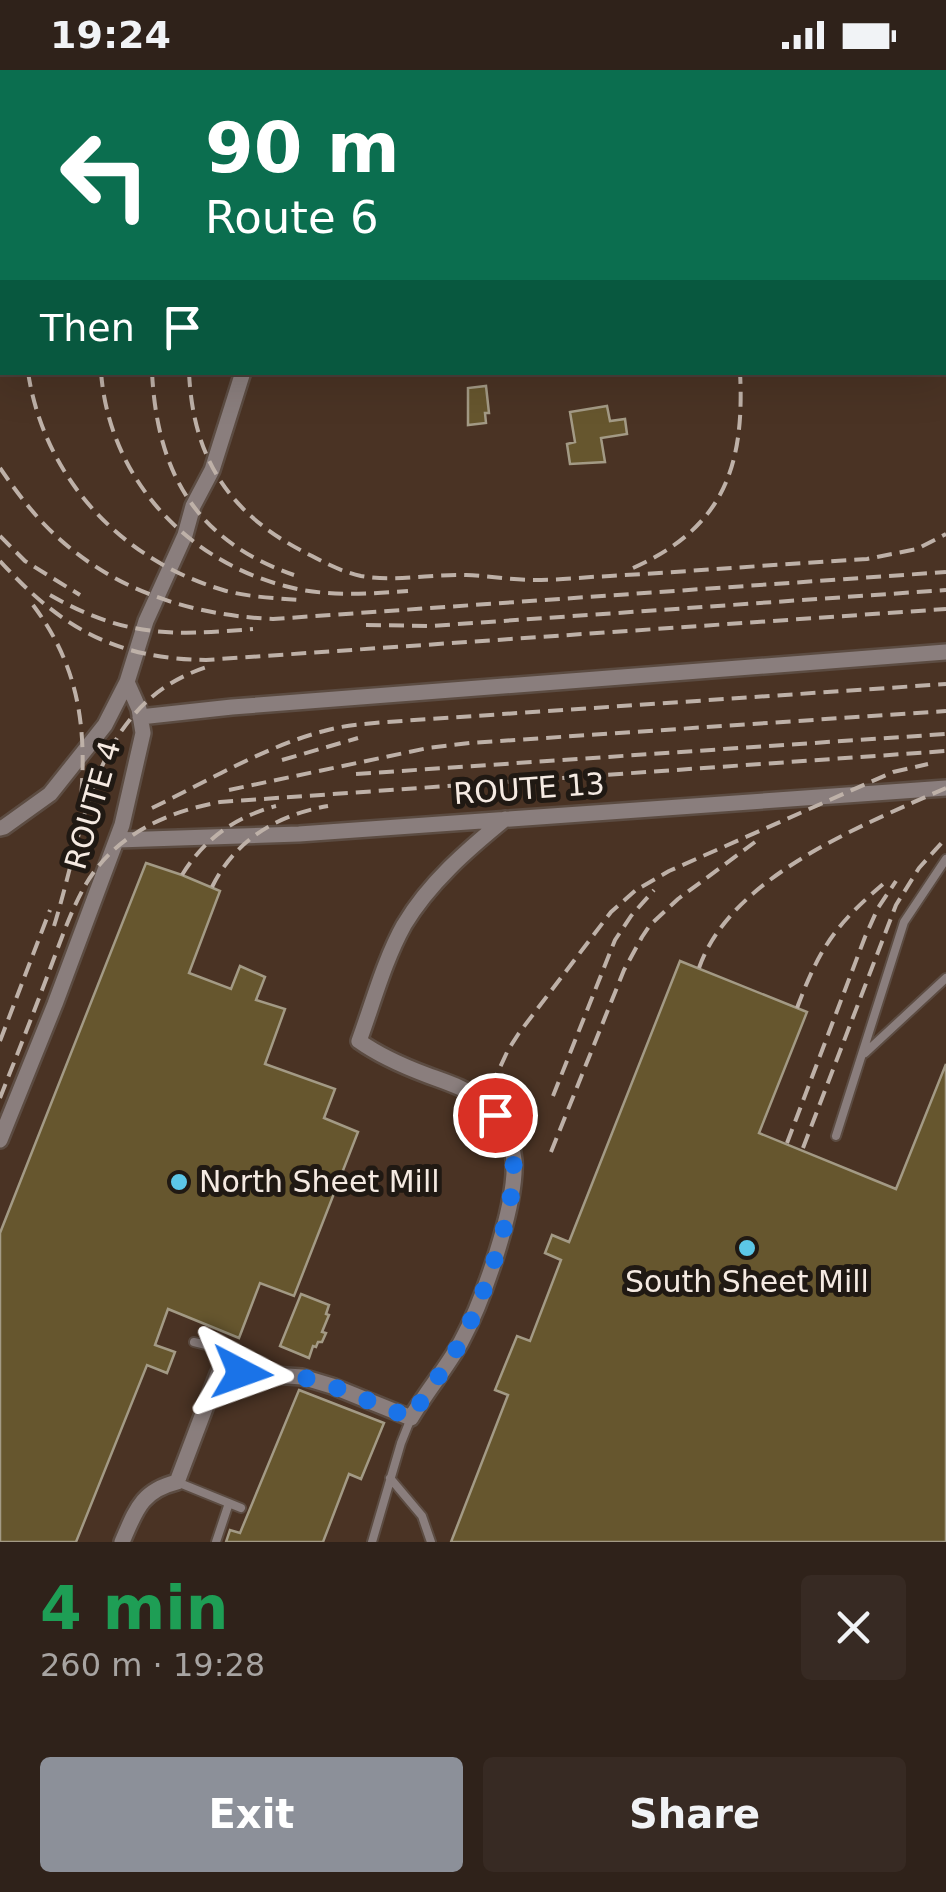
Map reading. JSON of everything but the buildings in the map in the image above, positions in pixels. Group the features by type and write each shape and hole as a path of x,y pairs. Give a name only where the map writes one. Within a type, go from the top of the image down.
{"street":[{"path":"0,828 50,794 106,725 193,506 212,470 242,375"},
{"path":"140,717 946,652"},
{"name":"ROUTE 4","path":"0,1140 122,825 142,733 126,682"},
{"name":"ROUTE 13","path":"116,840 261,836 946,788"},
{"path":"122,1542 138,1506 160,1486 177,1482 218,1374 302,1377 411,1418 448,1364 474,1314 504,1226 514,1161 511,1145 503,1127 476,1096 407,1068 359,1041 393,950 414,910 444,873 505,819"}],"lane":[{"path":"836,1136 904,922 946,860"},
{"path":"862,1056 946,978"},
{"path":"194,1342 226,1350 218,1374"},
{"path":"372,1542 411,1418"},
{"path":"390,1478 422,1516 431,1542"},
{"path":"177,1482 241,1508"},
{"path":"216,1542 229,1503"}],"shaded area":[{"path":"0,375 946,375 946,1542 0,1542"}],"railway":[{"path":"29,375 51,447 93,510 121,536 152,558 223,590 299,600"},
{"path":"101,375 107,410 136,479 158,509 185,535 249,574 285,586 346,594 408,591"},
{"path":"152,375 163,442 188,499 231,543 294,575"},
{"path":"189,375 192,404 209,459 239,504 284,541 329,565 361,576 466,575 544,580 867,559 917,549 946,534"},
{"path":"633,568 688,534 722,491 738,437 740,375"},
{"path":"0,468 43,523 92,564 148,594 240,616 273,619 946,572"},
{"path":"0,536 25,561 80,595"},
{"path":"0,561 45,604 91,635 144,653 206,660 946,609"},
{"path":"366,625 431,626 946,590"},
{"path":"50,595 101,619 148,630 197,633 253,629"},
{"path":"33,605 60,650 76,697 82,745 81,798"},
{"path":"54,926 86,810 99,772 117,738 140,708 171,683 210,666"},
{"path":"152,808 280,746 347,726 946,684"},
{"path":"229,790 428,748 470,743 946,711"},
{"path":"356,774 946,734"},
{"path":"282,760 358,738"},
{"path":"0,1098 66,925 86,884 127,839 180,812 220,802 946,751"},
{"path":"491,1087 519,1033 611,912 636,890 669,871 893,772 928,764"},
{"path":"699,968 715,935 739,906 769,880 840,837 946,788"},
{"path":"182,875 222,831 247,816 276,806"},
{"path":"212,887 233,856 260,832 292,816 328,806"},
{"path":"803,1148 896,905 919,868 946,838"},
{"path":"551,1152 624,970 642,937 678,899 755,842"},
{"path":"797,1008 832,936 889,879"},
{"path":"787,1143 865,937 896,881"},
{"path":"553,1096 615,940 654,890"},
{"path":"0,1041 50,910"}],"place":[{"name":"North Sheet Mill","path":"179,1182"},
{"name":"South Sheet Mill","path":"747,1248"}],"route":[{"path":"242,1373 302,1377 411,1418 461,1342 485,1286 504,1226 514,1161 511,1145 495,1115"}]}
